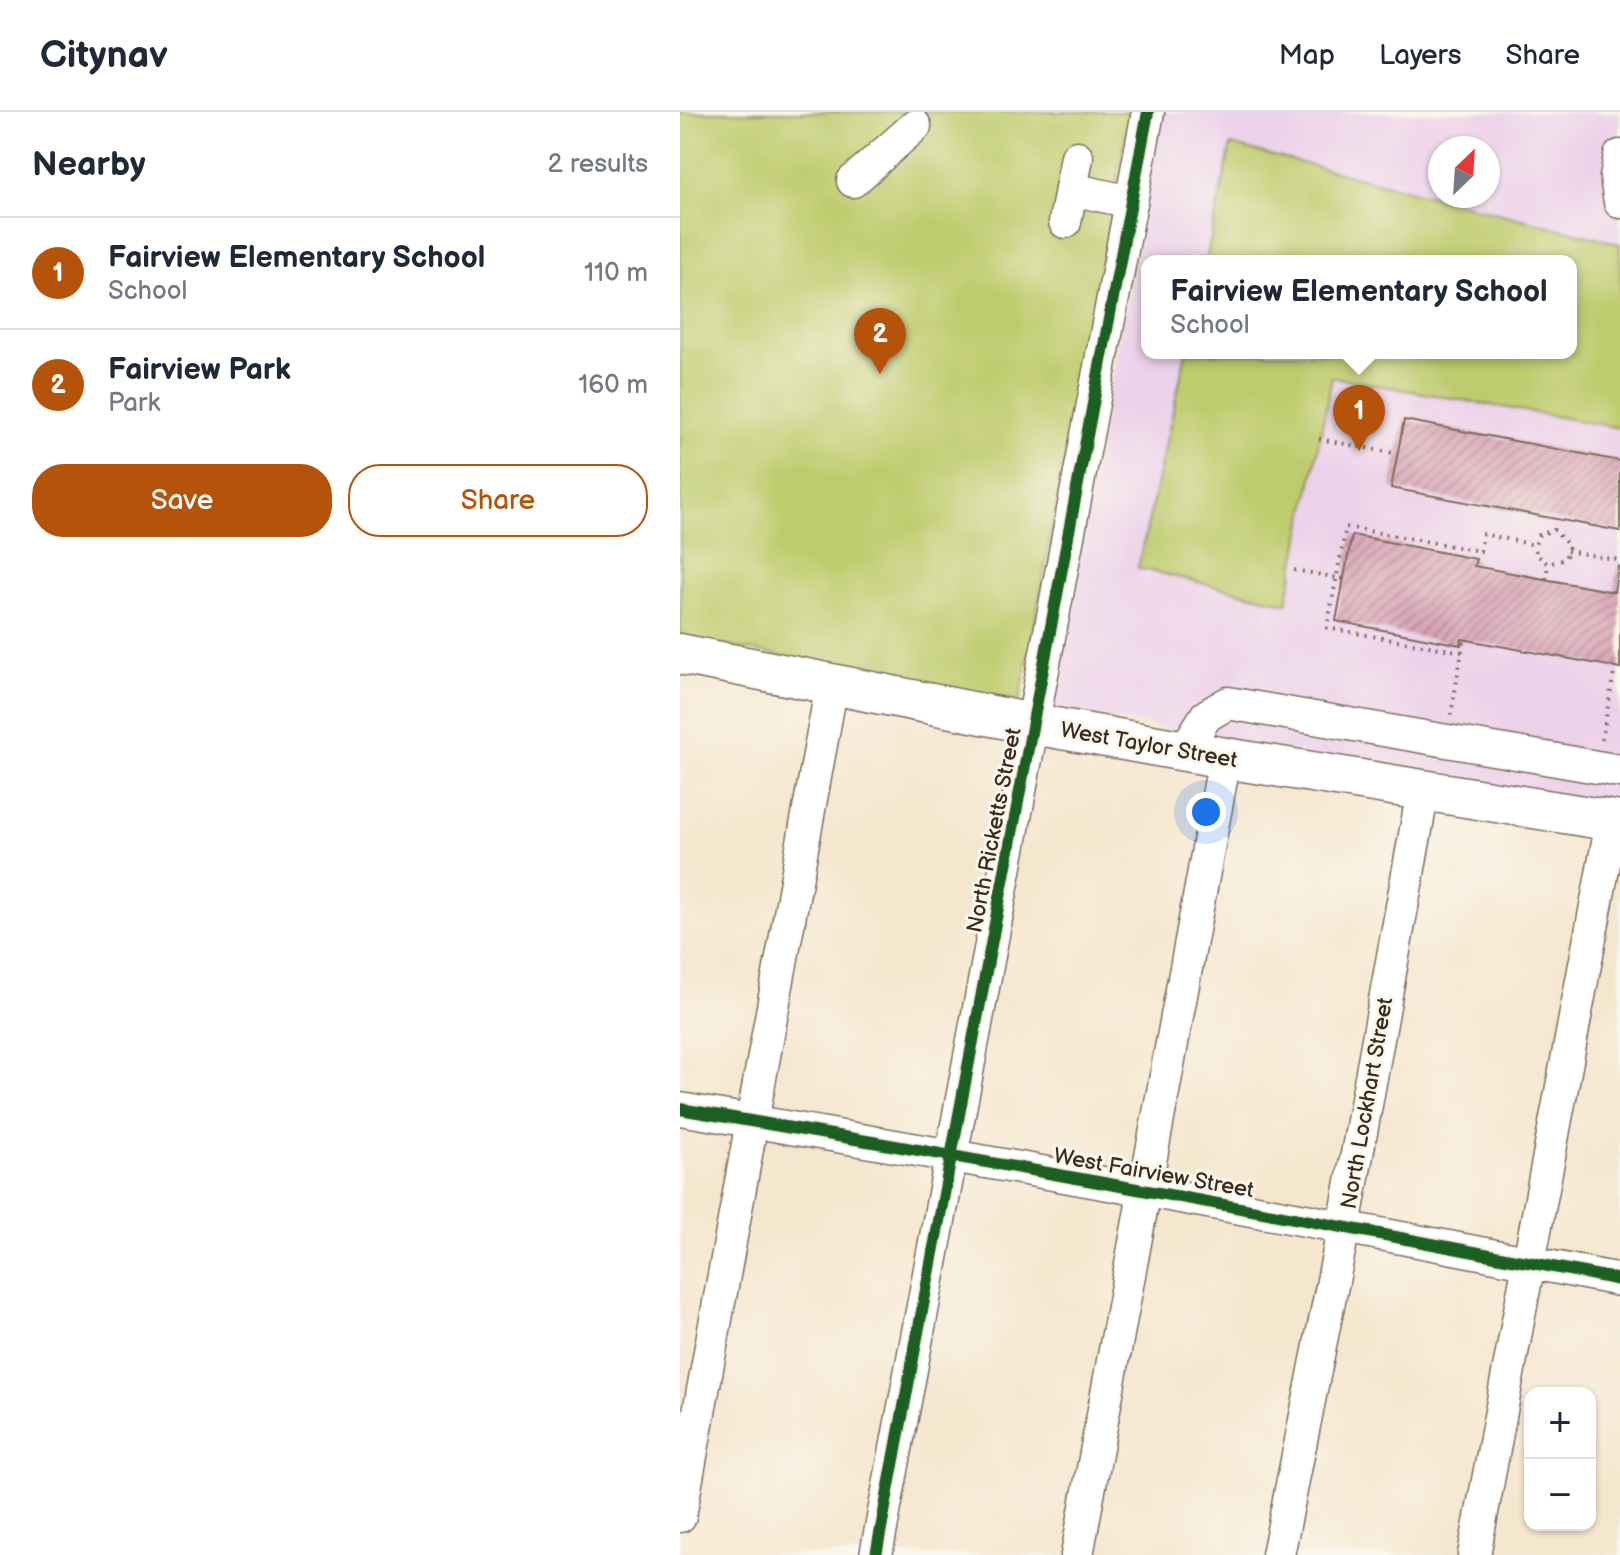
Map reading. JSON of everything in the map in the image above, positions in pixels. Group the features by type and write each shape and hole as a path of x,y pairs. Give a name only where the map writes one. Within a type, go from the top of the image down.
{"main road":[{"name":"West Taylor Street","path":"680,654 1184,751 1616,821"}],"street":[{"name":"North Ricketts Street","path":"876,1555 1148,112"},
{"path":"853,181 915,126"},
{"path":"1620,156 1616,177 1620,202"},
{"path":"1065,222 1077,157"},
{"path":"1071,189 1131,202"},
{"path":"680,1516 832,684"},
{"path":"1184,751 1206,716 1228,703 1609,769"},
{"path":"1077,1555 1225,758"},
{"name":"North Lockhart Street","path":"1278,1555 1344,1226 1423,791"},
{"path":"1474,1555 1616,821"},
{"name":"West Fairview Street","path":"680,1109 1344,1226 1620,1280"}],"path":[{"path":"1319,439 1398,454"},
{"path":"1462,652 1327,628 1346,527 1480,551 1483,534 1535,545"},
{"path":"1554,530 1569,546 1565,559 1548,564 1536,554 1535,545 1539,535 1554,530"},
{"path":"1567,551 1620,560"},
{"path":"1546,579 1548,564"},
{"path":"1294,570 1344,579"},
{"path":"1446,741 1464,639"},
{"path":"1609,769 1615,667"}],"shaded area":[{"path":"1162,112 1620,112 1620,812 1050,707"}],"green space":[{"path":"680,112 1130,112 1020,701 680,637"},
{"path":"1231,145 1428,195 1428,208 1479,208 1620,244 1620,428 1332,377 1287,603 1138,568 1185,359 1577,359 1577,255 1207,255"}],"building":[{"path":"1404,420 1620,461 1620,531 1391,488"},
{"path":"1352,535 1476,559 1474,566 1614,592 1618,566 1620,668 1462,639 1461,645 1336,621"}],"cycle path":[{"path":"876,1555 1148,112"},
{"path":"680,1109 1150,1192 1620,1280"}],"place":[{"name":"Fairview Park","path":"880,374"},
{"name":"Fairview Elementary School","path":"1359,451"}]}
